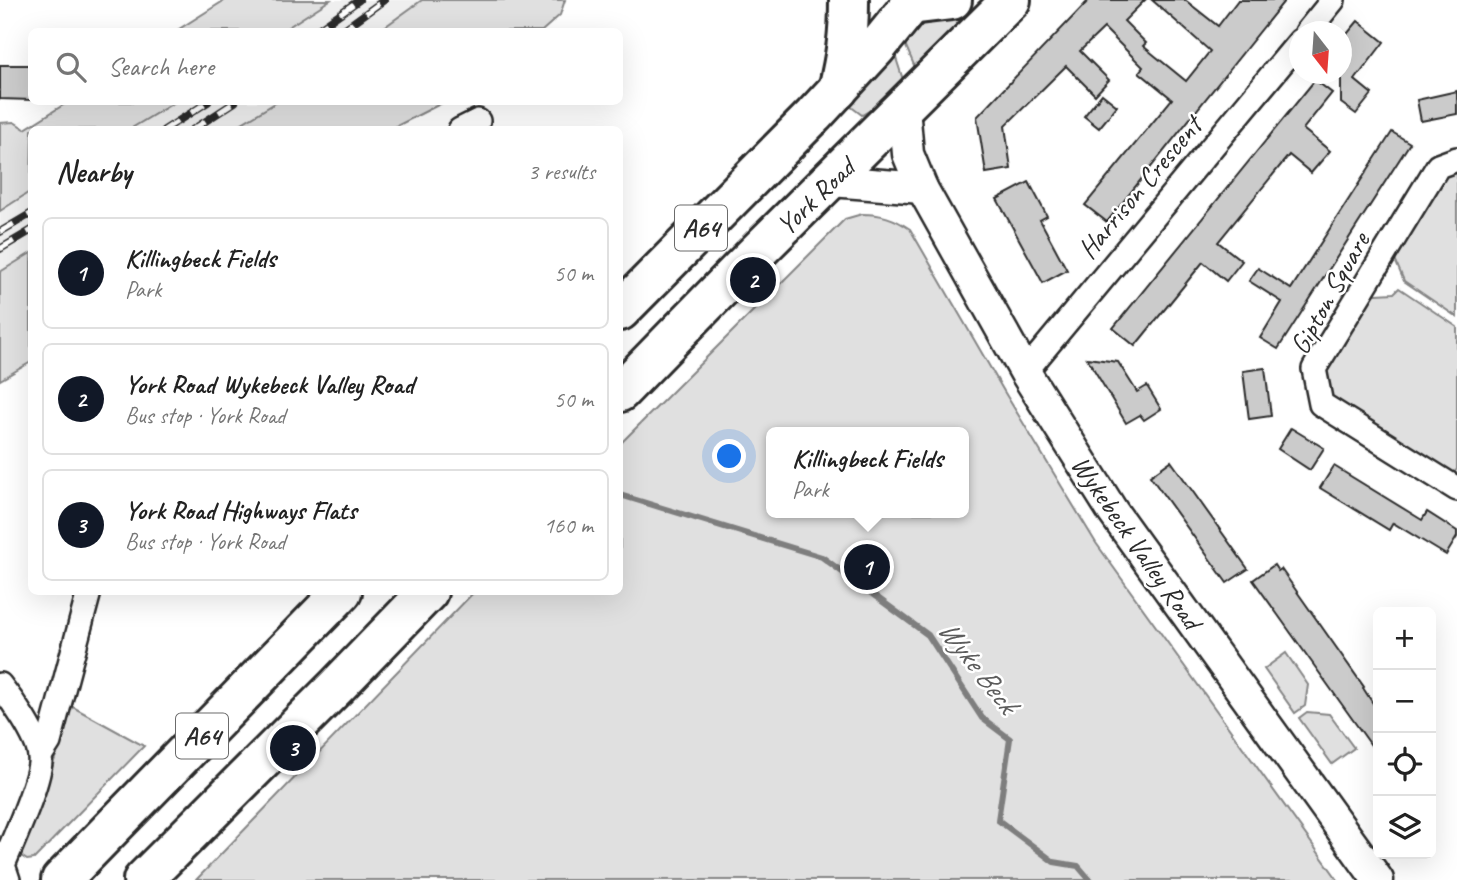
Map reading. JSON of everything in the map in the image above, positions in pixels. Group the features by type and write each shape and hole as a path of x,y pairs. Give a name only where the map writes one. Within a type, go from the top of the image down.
{"highway":[{"path":"838,90 851,22 849,0"},
{"path":"913,3 953,0"},
{"name":"York Road","path":"623,390 741,268 1011,0"},
{"name":"York Road","path":"623,308 838,90 913,3"},
{"name":"A64","path":"61,880 339,595"},
{"name":"A64","path":"143,880 425,595"}],"street":[{"path":"1316,21 1333,0"},
{"name":"Harrison Crescent","path":"1025,372 1289,53"},
{"name":"Wykebeck Valley Road","path":"904,107 908,154 922,188 1025,372 1113,512 1378,880"},
{"name":"Gipton Square","path":"1457,159 1438,166 1314,369 1321,404 1457,489"},
{"path":"831,181 922,188"},
{"path":"8,880 3,865 38,775 40,756 48,742 88,595"},
{"path":"0,685 32,736 40,756"}],"shaded area":[{"path":"225,0 330,0 287,28 181,28"},
{"path":"330,0 422,0 383,28 288,28"},
{"path":"422,0 565,0 560,15 545,28 383,28"},
{"path":"986,0 919,77 905,44 900,41 918,22 954,17"},
{"path":"895,55 905,86 897,94 862,115 846,103"},
{"path":"63,105 170,105 135,126 30,126"},
{"path":"170,105 272,105 237,126 136,126"},
{"path":"272,105 438,105 397,126 237,126"},
{"path":"14,122 25,129 28,127 28,193 0,211 0,123"},
{"path":"1457,159 1457,317 1404,281 1389,246"},
{"path":"28,193 28,255 0,272 0,211"},
{"path":"862,214 875,215 893,219 910,229 1096,543 1338,880 196,880 471,595 623,595 623,441 845,219"},
{"path":"28,255 28,364 0,380 0,272"},
{"path":"1399,288 1457,327 1457,469 1446,484 1321,404 1314,370 1359,295 1394,293"},
{"path":"1286,653 1308,685 1305,706 1295,713 1264,669"},
{"path":"71,706 144,746 34,859 27,860 21,856 19,845 45,791"},
{"path":"1307,712 1329,714 1354,748 1332,764 1299,718"}],"building":[{"path":"1089,0 1145,0 1124,21 1146,43 1143,46 1186,81 1210,51 1152,0 1185,0 1218,26 1238,0 1285,0 1107,222 1085,205 1172,99 1139,72 1143,67 1104,28 1080,51 1109,80 1095,95 1066,66 1005,126 1011,169 986,173 977,117"},
{"path":"1358,21 1384,42 1355,80 1372,94 1356,114 1341,103 1341,84 1352,84 1352,28"},
{"path":"0,65 28,65 28,100 0,99"},
{"path":"1312,84 1320,84 1332,93 1303,129 1330,151 1311,173 1289,155 1218,242 1242,261 1226,281 1203,262 1135,346 1113,328"},
{"path":"1457,91 1457,114 1421,121 1417,100"},
{"path":"1102,94 1117,106 1099,128 1084,116"},
{"path":"1392,132 1410,143 1278,349 1260,338 1282,302 1249,281 1258,268 1291,289"},
{"path":"1029,182 1047,216 1040,220 1067,270 1043,283 997,199"},
{"path":"1087,358 1118,362 1137,392 1147,386 1161,409 1144,420 1140,415 1126,423"},
{"path":"1265,368 1271,416 1249,419 1243,371"},
{"path":"1291,428 1324,448 1310,470 1278,449"},
{"path":"1171,461 1248,569 1227,583 1150,476"},
{"path":"1334,466 1422,520 1427,512 1457,531 1457,537 1446,555 1393,523 1389,530 1320,488"},
{"path":"1274,565 1278,571 1281,569 1373,703 1373,748 1253,580"}],"waterway":[{"name":"Wyke Beck","path":"623,496 822,557 928,635 982,718 1010,739 998,820 1054,862 1078,866 1090,880"}],"railway":[{"path":"320,28 359,0"},
{"path":"346,28 384,0"},
{"path":"170,126 203,105"},
{"path":"198,126 230,105"},
{"path":"0,232 28,215"},
{"path":"0,249 28,232"}],"place":[{"name":"York Road Wykebeck Valley Road","path":"753,280"},
{"name":"Killingbeck Fields","path":"867,567"},
{"name":"York Road Highways Flats","path":"293,748"}]}
